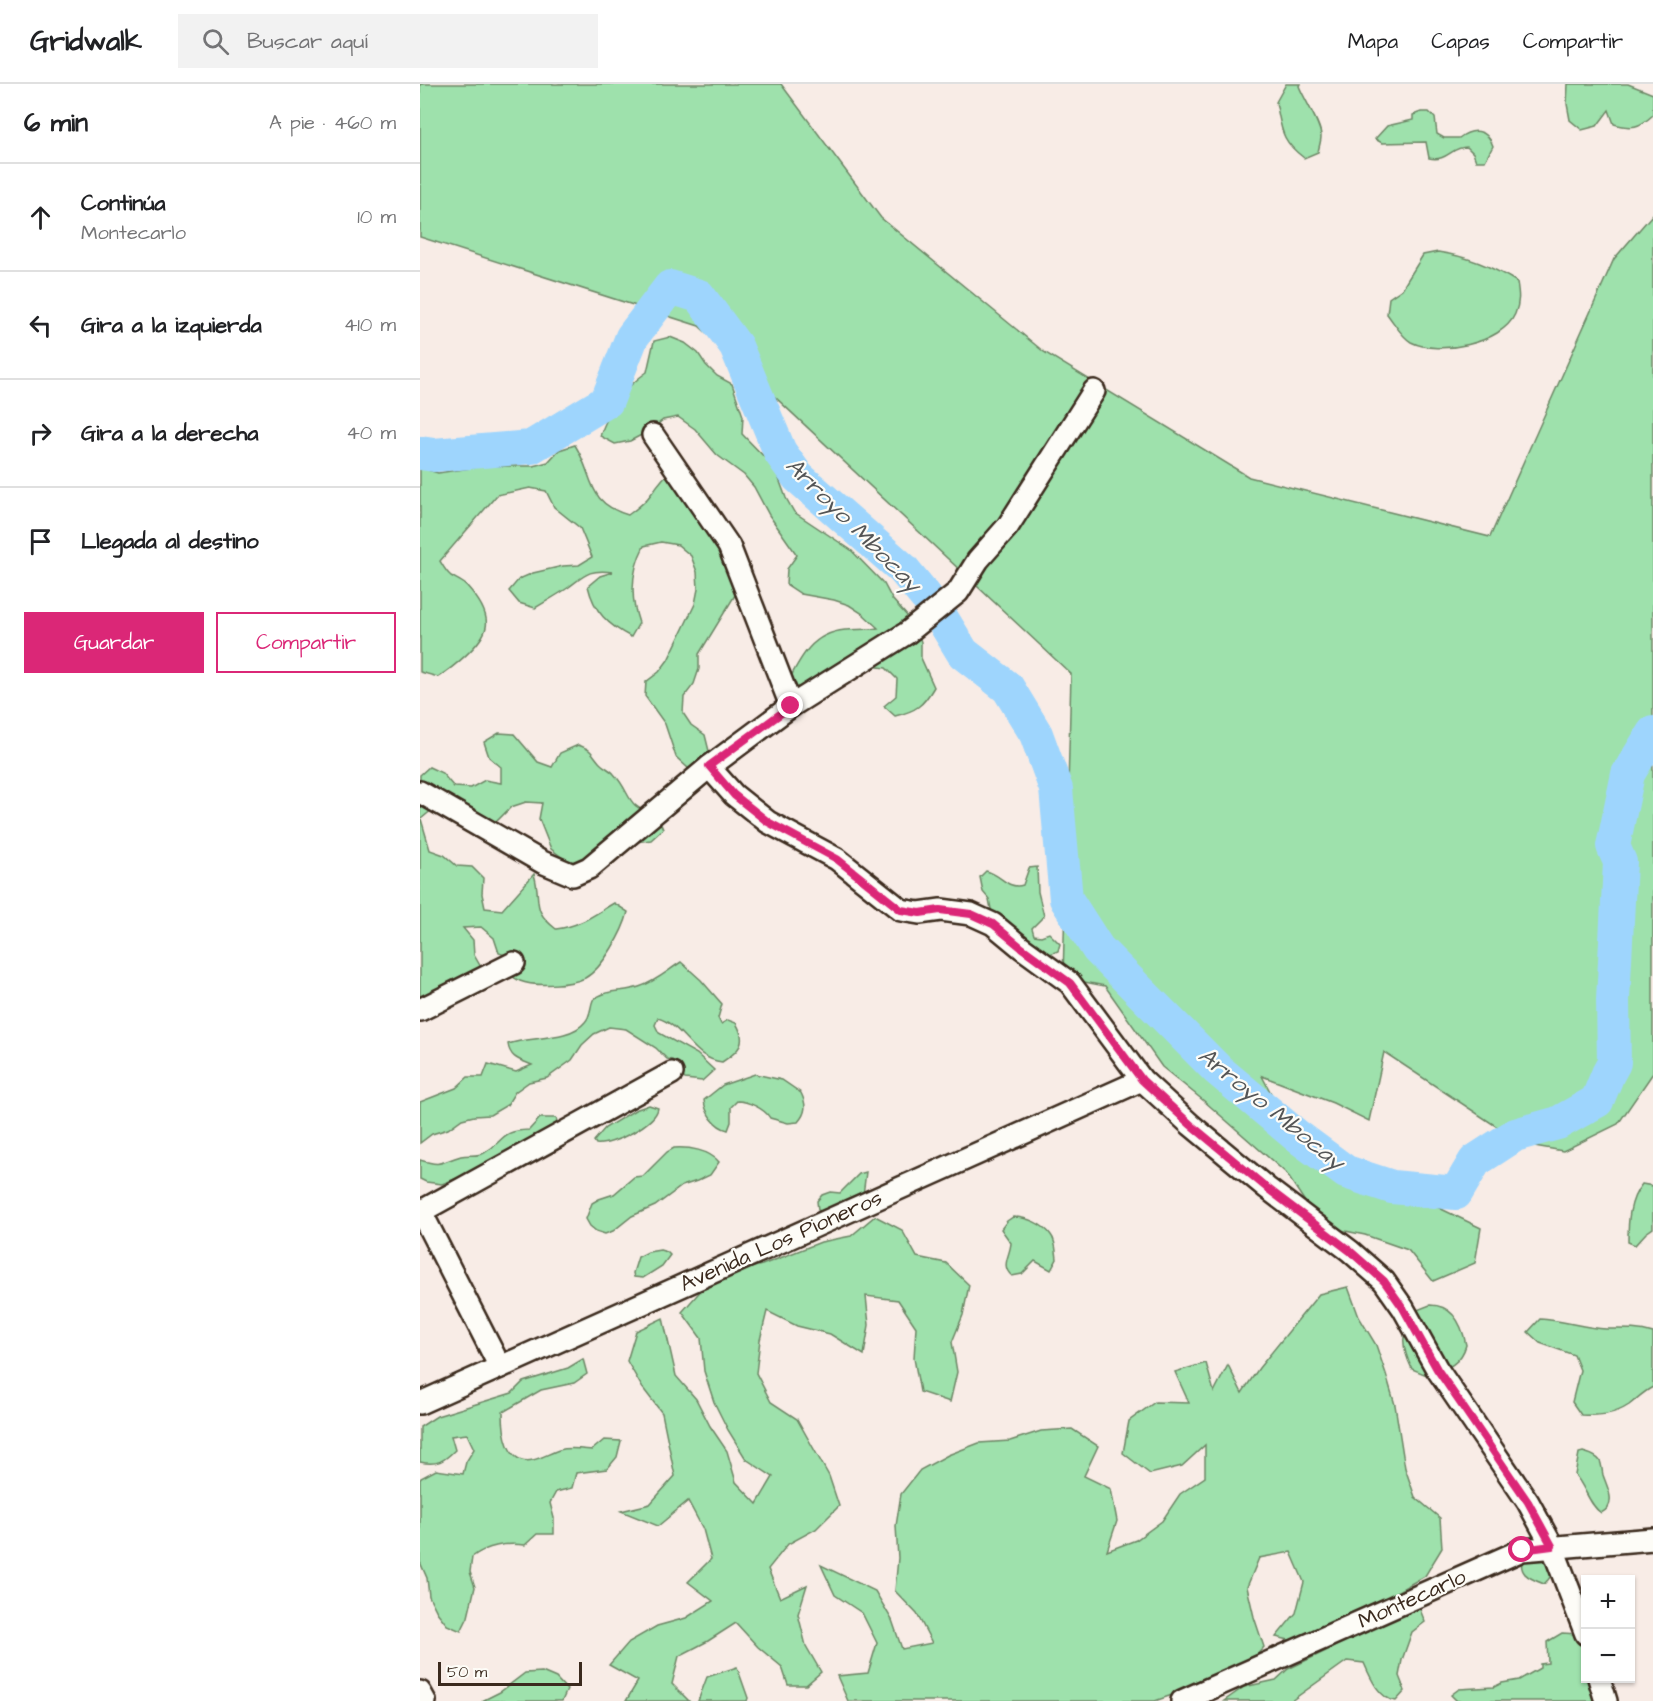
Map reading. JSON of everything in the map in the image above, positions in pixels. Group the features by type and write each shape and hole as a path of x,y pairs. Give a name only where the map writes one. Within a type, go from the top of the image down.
{"street":[{"path":"420,792 542,862 573,875 589,868 709,766 791,706 907,633 958,592 978,560 1008,526 1094,391"},
{"path":"653,435 729,546 791,706"},
{"path":"709,766 734,795 768,822 837,859 901,910 920,913 940,910 971,914 993,924 1070,983 1142,1080 1191,1125 1267,1188 1350,1251 1384,1281 1403,1308 1437,1369 1528,1502 1552,1546 1584,1629"},
{"path":"420,1010 514,963"},
{"path":"500,1367 420,1211 672,1073"},
{"name":"Avenida Los Pioneros","path":"420,1403 1142,1080"},
{"name":"Montecarlo","path":"1182,1701 1522,1550 1653,1539"},
{"path":"1601,1683 1606,1701"},
{"path":"420,1692 424,1701"}],"green space":[{"path":"420,84 781,84 881,218 1044,352 1249,477 1490,537 1614,259 1653,214 1653,1073 1618,1124 1563,1151 1523,1144 1384,1052 1369,1121 1333,1103 1262,1076 1286,1122 1337,1160 1371,1180 1412,1195 1481,1228 1475,1263 1433,1281 1408,1250 1365,1235 1321,1226 1286,1173 1162,1067 1105,986 1063,978 1071,674 699,326 420,237"},
{"path":"1286,84 1300,84 1321,132 1318,152 1304,158 1290,145 1281,127 1276,102"},
{"path":"1568,84 1628,84 1653,94 1653,115 1644,123 1626,127 1614,124 1609,110 1597,126 1582,130 1570,120 1567,104"},
{"path":"1429,112 1435,118 1437,134 1444,138 1459,138 1474,131 1487,136 1493,146 1485,161 1476,161 1473,153 1467,147 1435,159 1429,158 1426,142 1382,143 1375,139 1387,126 1413,120 1413,115"},
{"path":"1438,252 1479,263 1517,282 1518,306 1508,324 1484,340 1452,347 1423,346 1404,337 1387,314 1389,298 1402,289 1423,255"},
{"path":"670,337 685,343 698,353 717,376 732,384 743,416 742,434 775,468 794,512 851,550 884,584 892,599 916,626 921,642 921,658 934,687 918,707 895,716 884,706 896,696 897,679 886,668 870,666 798,702 787,684 808,648 824,636 834,632 878,628 849,605 801,594 786,584 787,569 797,555 769,515 754,487 744,475 717,455 695,429 678,417 663,420 630,441 615,444 600,436 619,400 647,372 654,341"},
{"path":"575,445 598,496 614,510 628,515 646,500 671,471 698,509 740,587 699,654 699,669 694,684 684,697 683,713 691,725 705,735 709,751 705,766 689,769 676,757 665,724 645,696 646,682 659,672 668,660 695,604 698,589 697,572 691,556 678,545 661,542 644,546 636,565 633,584 634,604 639,623 631,637 615,628 603,617 594,603 588,586 600,576 613,572 599,571 589,574 535,608 519,603 509,591 519,579 563,566 579,565 592,557 580,528 554,507 546,491 530,488 497,495 440,561 449,574 465,584 478,599 486,616 486,627 484,634 473,648 444,673 438,677 420,672 420,468 438,473 484,466 533,466 548,462 559,450"},
{"path":"499,733 514,734 538,762 552,767 560,753 578,745 588,750 620,781 634,804 646,812 657,815 663,829 651,840 635,842 579,870 551,849 539,819 542,803 526,802 511,807 498,820 482,824 420,782 420,775 429,767 442,773 454,787 471,788 485,780 501,783 501,767 489,757 484,742"},
{"path":"420,802 433,809 421,819 430,850 444,855 457,866 472,867 483,878 482,894 485,908 502,910 534,874 540,910 556,929 580,923 614,903 628,912 617,939 599,966 585,978 571,982 543,985 526,983 516,979 505,970 510,962 526,962 499,953 494,938 481,927 463,928 473,940 474,955 482,969 420,1003"},
{"path":"1037,867 1038,892 1044,916 1032,928 1034,935 1041,936 1049,933 1060,944 1058,951 1050,954 1036,953 992,914 980,877 986,871 1008,884 1023,885 1029,868"},
{"path":"681,962 722,1004 718,1018 721,1024 728,1020 736,1023 740,1030 740,1046 722,1062 703,1055 668,1022 658,1018 655,1025 659,1033 697,1054 714,1070 702,1081 685,1079 679,1073 678,1065 626,1029 609,1027 594,1034 582,1045 572,1060 547,1078 529,1082 515,1092 507,1105 490,1115 462,1119 448,1129 432,1134 420,1143 420,1102 456,1088 468,1077 483,1077 488,1064 516,1072 532,1065 514,1056 508,1044 570,1032 587,1020 593,1000 598,996 645,985"},
{"path":"755,1074 782,1080 801,1093 805,1109 798,1122 788,1123 770,1118 756,1106 737,1101 731,1107 731,1122 728,1130 715,1123 706,1110 704,1100 723,1085"},
{"path":"649,1105 658,1108 650,1121 642,1127 622,1138 596,1144 594,1141 605,1128 635,1110"},
{"path":"540,1118 556,1118 560,1132 488,1166 442,1184 420,1179 420,1160 438,1163 461,1156 481,1154 512,1132 529,1130"},
{"path":"674,1148 698,1150 719,1162 710,1175 682,1186 655,1206 632,1216 613,1231 605,1234 590,1226 586,1219 592,1203 614,1194 634,1177 643,1176"},
{"path":"866,1172 863,1195 827,1214 818,1210 817,1201 822,1195 830,1192 840,1193 859,1174"},
{"path":"1642,1184 1653,1186 1653,1228 1635,1245 1628,1242 1629,1219 1634,1197"},
{"path":"875,1216 902,1230 917,1257 946,1263 969,1285 963,1315 952,1342 957,1372 950,1402 920,1392 914,1358 916,1327 898,1300 866,1296 869,1325 864,1355 830,1334 797,1326 767,1311 760,1340 756,1373 771,1402 797,1419 829,1476 839,1506 816,1529 788,1544 768,1569 780,1598 807,1585 798,1614 806,1646 821,1672 806,1685 788,1685 782,1667 758,1647 736,1623 679,1656 672,1684 689,1701 626,1701 638,1681 609,1665 629,1642 657,1626 686,1618 713,1601 688,1582 711,1559 703,1529 688,1501 658,1526 621,1511 650,1504 675,1476 662,1413 642,1387 627,1361 636,1331 663,1318 676,1376 696,1399 710,1426 727,1451 736,1482 757,1504 773,1477 746,1459 728,1430 714,1402 704,1371 701,1338 682,1312 704,1287 732,1272 762,1265 821,1242 851,1236"},
{"path":"1013,1217 1034,1222 1053,1237 1057,1259 1051,1270 1035,1261 1022,1274 1012,1276 1008,1272 1006,1265 1011,1243 1001,1229"},
{"path":"660,1250 670,1255 662,1266 643,1278 634,1277 638,1257"},
{"path":"1348,1287 1359,1317 1376,1345 1386,1374 1395,1405 1405,1468 1415,1497 1440,1518 1442,1548 1425,1576 1368,1608 1311,1645 1276,1637 1296,1613 1304,1582 1291,1552 1259,1558 1247,1587 1264,1647 1243,1670 1155,1701 848,1701 837,1676 868,1673 877,1643 862,1613 835,1595 821,1565 875,1591 892,1620 902,1649 932,1643 917,1614 895,1591 898,1558 896,1526 901,1494 920,1470 948,1455 979,1443 1010,1441 1041,1431 1072,1429 1098,1446 1084,1476 1111,1489 1117,1521 1107,1551 1136,1540 1162,1521 1180,1494 1205,1477 1205,1445 1182,1466 1150,1474 1123,1453 1129,1421 1155,1402 1189,1403 1175,1372 1206,1363 1214,1392 1228,1365 1242,1393 1259,1368 1319,1294"},
{"path":"1430,1305 1445,1308 1455,1317 1466,1345 1457,1361 1429,1376 1412,1369 1404,1347 1404,1334 1412,1312"},
{"path":"1540,1319 1598,1328 1653,1333 1653,1387 1618,1411 1600,1415 1581,1415 1572,1402 1580,1370 1574,1355 1540,1343 1528,1332"},
{"path":"583,1359 587,1374 574,1383 541,1390 503,1412 505,1437 512,1452 517,1458 524,1460 533,1460 563,1449 592,1450 604,1440 621,1441 617,1457 607,1469 576,1473 572,1488 556,1492 550,1503 554,1518 554,1534 537,1534 525,1545 497,1546 472,1557 470,1572 475,1587 468,1617 461,1631 447,1625 429,1596 427,1578 420,1562 420,1480 436,1470 463,1474 466,1462 474,1449 467,1434 451,1436 455,1450 447,1457 436,1463 420,1462 420,1427 437,1416 512,1393 523,1382 568,1368"},
{"path":"1583,1452 1600,1461 1609,1490 1609,1505 1601,1513 1593,1505 1575,1475 1579,1453"},
{"path":"1524,1554 1538,1554 1552,1563 1551,1575 1544,1584 1525,1574 1522,1566"},
{"path":"1419,1607 1425,1622 1412,1632 1399,1676 1405,1691 1396,1701 1380,1692 1364,1663 1347,1661 1291,1701 1224,1701 1244,1687 1276,1680 1288,1669 1346,1639"},
{"path":"1562,1633 1578,1634 1581,1637 1581,1683 1597,1683 1603,1701 1457,1701 1451,1695 1459,1689 1494,1687 1519,1680 1540,1668 1540,1664 1548,1663 1547,1642"},
{"path":"737,1667 748,1698 747,1701 698,1701 707,1677"},
{"path":"542,1672 556,1678 567,1690 562,1701 482,1701 500,1692 525,1673"}],"waterway":[{"name":"Arroyo Mbocay","path":"420,453 434,455 531,447 607,401 632,337 670,287 699,296 736,346 780,452 798,477 903,569 926,597"},
{"name":"Arroyo Mbocay","path":"938,612 963,653 1008,688 1036,734 1056,789 1066,899 1098,949 1218,1070 1297,1136 1346,1172 1392,1187 1456,1193 1475,1161 1515,1135 1558,1123 1597,1101 1614,1063 1613,1000 1620,862 1613,846 1628,774 1653,733"}],"route":[{"path":"791,706 709,766 734,795 768,822 837,859 901,910 920,913 940,910 971,914 993,924 1070,983 1142,1080 1191,1125 1267,1188 1350,1251 1384,1281 1403,1308 1437,1369 1528,1502 1552,1546 1522,1550"}]}
